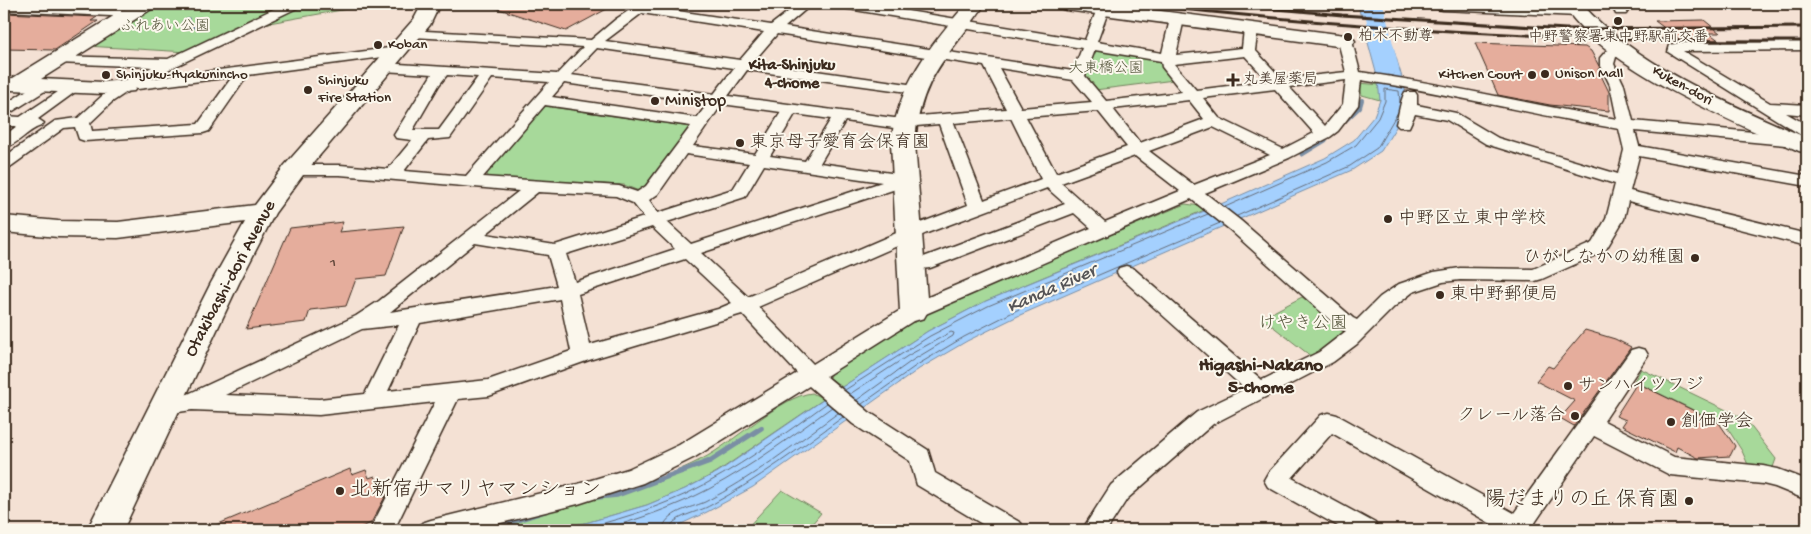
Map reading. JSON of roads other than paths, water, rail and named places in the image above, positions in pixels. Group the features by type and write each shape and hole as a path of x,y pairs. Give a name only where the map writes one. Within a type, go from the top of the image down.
{"street":[{"path":"4,121 60,124 82,122 106,98 126,86 294,4"},
{"name":"Otakibashi-dori Avenue","path":"105,530 179,404 225,283 263,212 294,170 423,21 431,4"},
{"path":"639,199 652,190 744,64 774,29 806,4"},
{"path":"843,4 1167,58 1248,51"},
{"path":"914,311 902,142 904,123 915,89 925,69 976,4"},
{"path":"431,530 578,494 635,476 687,451 914,311 1103,229 1283,155 1324,134 1332,128 1350,105 1354,75 1345,42 1066,4"},
{"path":"1441,4 1443,6 1575,8"},
{"path":"470,182 558,78 595,44 643,6 774,29 1078,76 1138,150 1231,223 1346,323 1359,329"},
{"path":"4,7 139,8"},
{"path":"9,85 58,58 139,8"},
{"name":"Kuken-dori","path":"1575,8 1622,51 1726,110 1804,140"},
{"path":"1078,76 1104,9"},
{"path":"1177,19 1167,64 1214,121 1283,155"},
{"path":"1248,51 1251,29"},
{"path":"9,85 103,88 243,72 324,59 398,51 595,44 915,89"},
{"path":"1804,140 1767,107 1675,52 1675,48 1807,46"},
{"path":"398,51 444,71 558,78 840,117 904,123 1103,106 1354,75 1545,112 1625,125 1804,140"},
{"path":"1248,51 1324,134"},
{"path":"1094,530 1119,492 1205,418 1326,357 1350,339 1387,302 1406,288 1441,276 1460,274 1535,276 1599,247 1615,219 1632,150 1617,85 1606,64 1607,58 1611,54 1622,51"},
{"path":"58,58 171,63"},
{"path":"989,62 1049,176 1050,182 1103,229"},
{"path":"444,71 433,83 402,134 444,135 488,74"},
{"path":"82,122 85,136 203,128 243,72"},
{"path":"1404,124 1409,108 1406,84"},
{"path":"4,112 42,86"},
{"path":"1130,86 1142,101"},
{"path":"4,143 28,122 75,87"},
{"path":"540,100 701,123"},
{"path":"1767,107 1807,110"},
{"path":"1409,108 1451,116 1492,141 1623,188 1807,240"},
{"path":"471,237 556,251 738,193 790,110"},
{"path":"810,167 840,117"},
{"path":"945,119 978,208"},
{"path":"179,404 319,407 489,388 582,355 725,314 909,234 1214,121"},
{"path":"4,164 60,124"},
{"path":"394,174 424,134"},
{"path":"683,149 905,180"},
{"path":"1632,150 1807,181"},
{"path":"294,170 340,170 534,187 619,191 639,199 654,219 745,305 831,393 858,415 920,456 925,478 1012,530"},
{"path":"358,322 412,317 568,291 905,180"},
{"path":"179,404 358,322 386,306 534,187"},
{"path":"911,264 924,264 1076,206"},
{"path":"7,228 118,230 263,212"},
{"path":"556,251 568,291 582,355"},
{"path":"1126,272 1260,390"},
{"path":"372,402 412,317"},
{"path":"1366,530 1276,480 1329,421 1517,529 1638,354"},
{"path":"382,530 450,393"},
{"path":"1590,424 1670,466 1763,475 1778,478 1807,490"}],"water":[{"path":"1358,4 1381,4 1384,16 1360,14"},
{"path":"1364,28 1388,30 1403,81 1377,76"},
{"path":"1378,82 1405,86 1405,108 1381,151 1352,170 1020,315 967,341 919,369 753,487 707,512 668,530 553,530 589,522 647,505 685,489 718,472 928,331 986,301 1214,207 1325,158 1354,140 1374,116 1380,100"}],"waterway":[{"name":"Kanda River","path":"1373,4 1388,68"},
{"path":"188,19 183,23 183,26 201,27"},
{"path":"1344,122 1360,107 1362,100"},
{"path":"1323,141 1337,130"},
{"path":"1302,154 1325,140"},
{"path":"597,497 617,495 710,461 761,428"},
{"path":"468,530 502,525 548,510"}],"railway":[{"path":"1136,4 1303,20 1471,32 1639,39 1807,41"},
{"path":"1223,4 1342,15 1566,29 1807,27"}],"place":[{"name":"中野警察署東中野駅前交番","path":"1618,21"},
{"name":"柏木不動尊","path":"1348,37"},
{"name":"Koban","path":"378,45"},
{"name":"Unison Mall","path":"1545,74"},
{"name":"Shinjuku-Hyakunincho","path":"106,75"},
{"name":"Kitchen Court","path":"1532,75"},
{"name":"丸美屋薬局","path":"1233,80"},
{"name":"Shinjuku Fire Station","path":"308,90"},
{"name":"Ministop","path":"655,101"},
{"name":"東京母子愛育会保育園","path":"740,143"},
{"name":"中野区立 東中学校","path":"1388,219"},
{"name":"ひがしなかの幼稚園","path":"1695,258"},
{"name":"東中野郵便局","path":"1440,295"},
{"name":"サンハイツフジ","path":"1568,386"},
{"name":"クレール落合","path":"1575,416"},
{"name":"創価学会","path":"1671,422"},
{"name":"北新宿サマリヤマンション","path":"340,491"},
{"name":"陽だまりの丘 保育園","path":"1689,501"}],"district":[{"name":"Kita-Shinjuku 4-chome","path":"792,75"},
{"name":"Higashi-Nakano 5-chome","path":"1261,377"}],"park label":[{"name":"ふれあい公園","path":"165,27"},
{"name":"大東橋公園","path":"1106,69"},
{"name":"けやき公園","path":"1303,324"}]}
